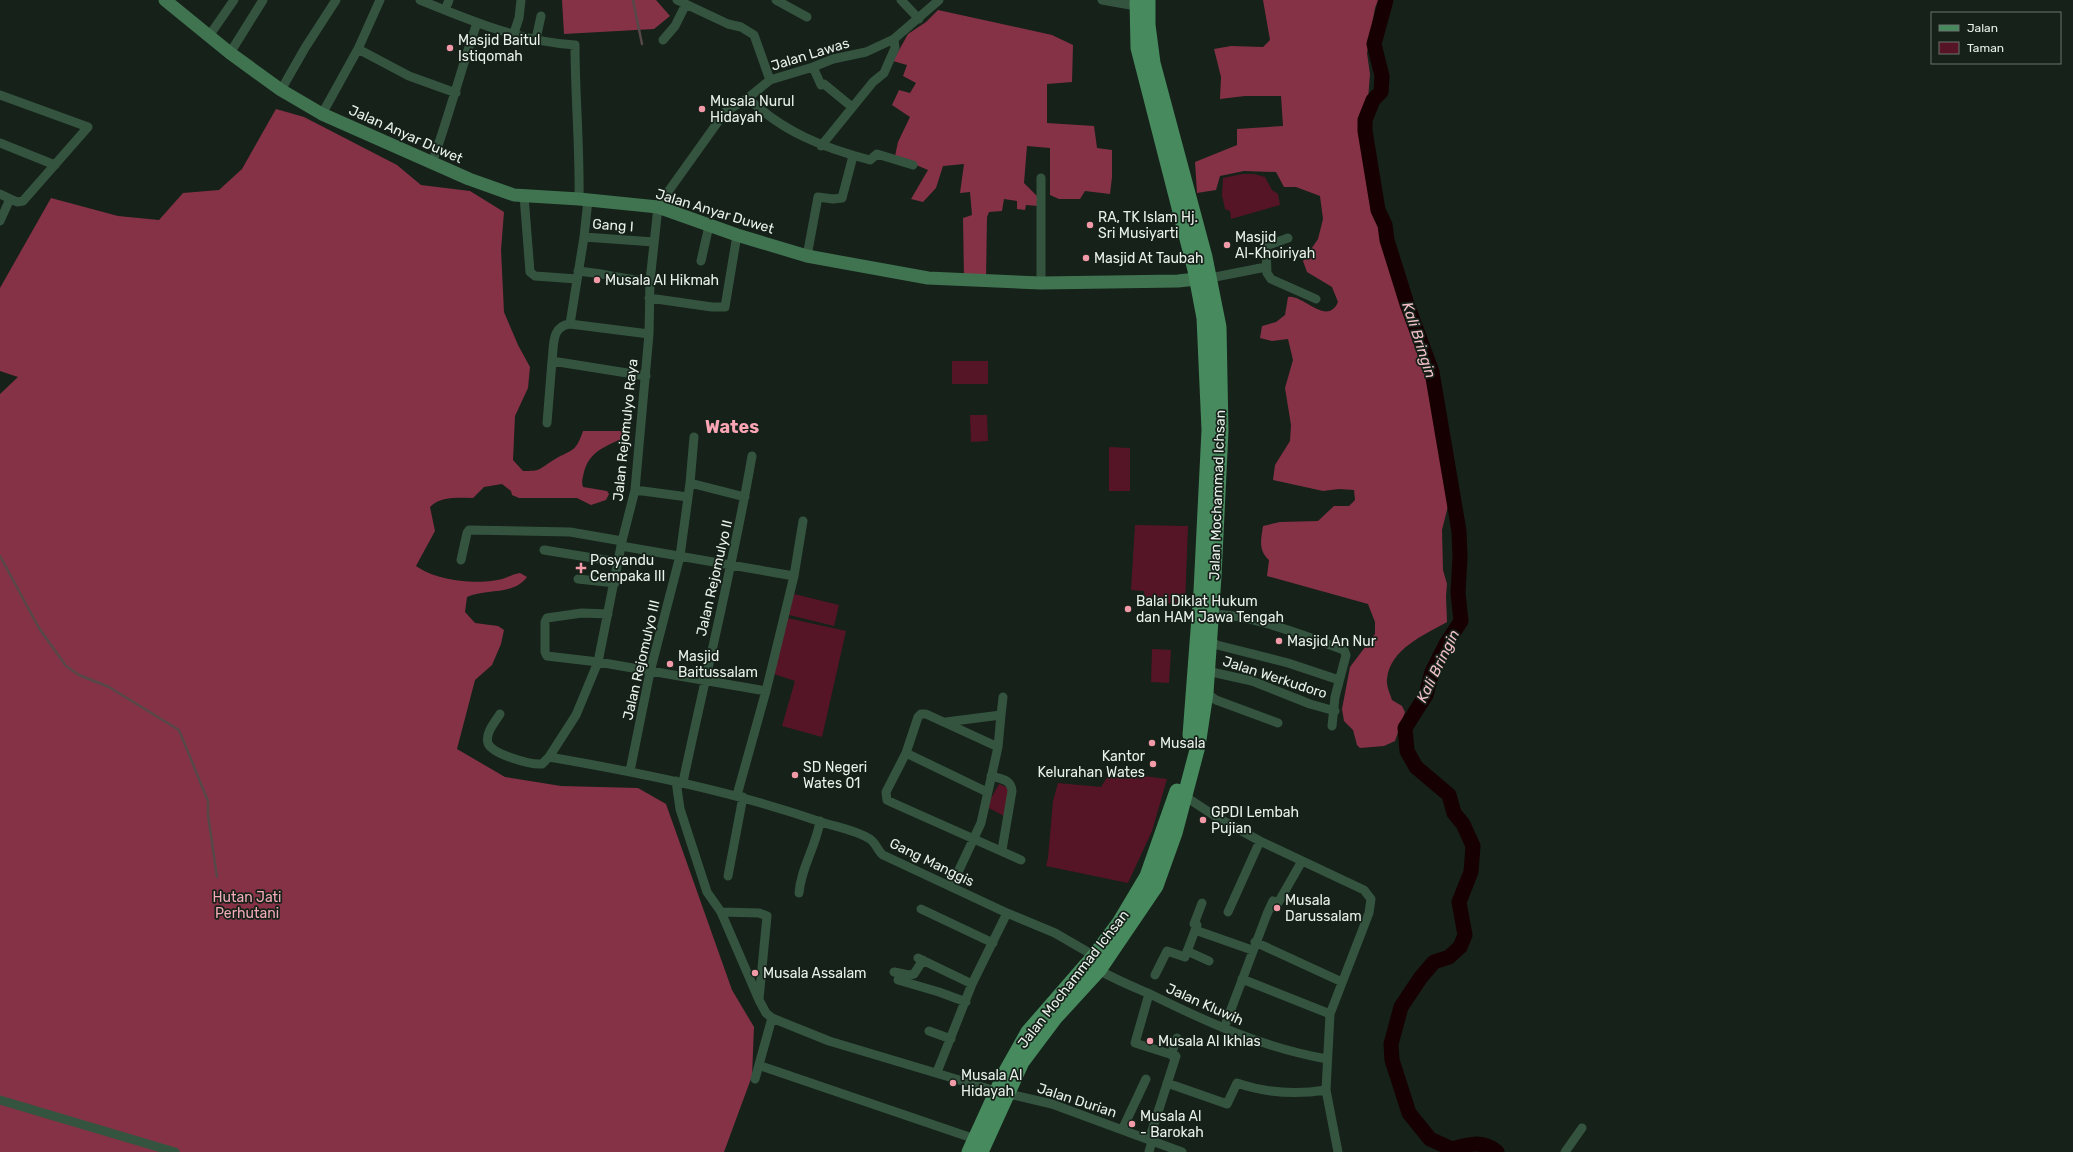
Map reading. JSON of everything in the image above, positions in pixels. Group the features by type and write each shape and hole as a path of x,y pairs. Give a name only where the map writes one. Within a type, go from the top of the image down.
{"main road":[{"name":"Jalan Mochammad Ichsan","path":"978,1146 1002,1093 1036,1041 1156,886 1190,736 1205,616 1221,430 1219,327 1204,279 1153,63 1148,25 1140,2"},
{"name":"Jalan Mochammad Ichsan","path":"1169,832 1186,797 1198,746 1206,693 1209,640 1205,616"}],"street":[{"name":"Jalan Anyar Duwet","path":"165,0 230,53 281,90 322,114 469,179 514,195 658,207 737,236 807,256 928,278 1042,283 1133,282 1204,279"},
{"path":"209,36 234,0"},
{"path":"230,53 263,0"},
{"path":"281,90 305,48 336,0"},
{"path":"322,114 358,49 380,0"},
{"path":"420,0 477,23 536,39 541,16"},
{"path":"445,10 449,0"},
{"path":"514,33 519,18 521,0"},
{"path":"677,0 728,24 741,27 754,35 770,80"},
{"path":"776,0 807,17"},
{"path":"901,0 919,19"},
{"name":"Jalan Lawas","path":"658,207 724,112 748,98 770,80 813,67 833,58 866,52 894,39 919,19 939,0"},
{"path":"1102,0 1140,2"},
{"path":"663,40 675,26 686,4"},
{"path":"432,163 456,93 461,68 477,23"},
{"name":"Gang I","path":"536,39 555,44 575,45 575,85 584,237 654,242"},
{"path":"821,146 873,82 884,72 895,48 894,39"},
{"path":"358,49 409,76 456,93"},
{"path":"813,67 820,85 824,84 852,107"},
{"path":"0,194 17,202 23,201 88,128 86,125 1,95"},
{"path":"748,98 762,112 821,146 872,160 877,154 913,165"},
{"path":"0,143 55,165"},
{"path":"807,256 818,196 833,199 842,198 853,156"},
{"path":"1041,178 1042,283"},
{"path":"524,196 530,272 535,276 603,273 628,280 650,281"},
{"path":"1,218 10,199"},
{"name":"Jalan Rejomulyo Raya","path":"549,757 576,716 598,662 618,562 635,490 646,376 649,334 650,281 658,207"},
{"path":"701,261 709,226"},
{"path":"649,298 712,308 725,307 737,236"},
{"path":"570,324 584,237"},
{"path":"1288,238 1266,246 1267,273 1271,279 1316,299"},
{"path":"1204,279 1266,267"},
{"path":"547,423 552,361 558,328 562,325 570,324 649,334"},
{"path":"552,361 646,376"},
{"name":"Jalan Rejomulyo III","path":"630,771 650,672 680,556 690,483 694,436"},
{"name":"Jalan Rejomulyo II","path":"752,456 732,566 680,782 680,809 707,892 721,912 766,1013 776,1020"},
{"path":"690,483 745,497"},
{"path":"635,490 688,497"},
{"path":"728,876 740,796 794,576 803,520"},
{"path":"461,560 469,530 557,531 732,566 794,576"},
{"path":"544,550 618,562"},
{"path":"578,579 614,583"},
{"path":"608,614 582,612 581,614 552,616 547,618 545,622 545,652 547,656 598,662 766,691"},
{"path":"1205,616 1235,616 1285,630 1344,650 1346,655 1335,697 1335,711 1332,726"},
{"path":"1209,640 1217,645 1280,661 1339,680"},
{"name":"Jalan Werkudoro","path":"1207,671 1252,681 1310,704 1335,711"},
{"path":"1206,693 1216,700 1278,723"},
{"path":"951,887 981,822 998,747 1003,698"},
{"path":"500,714 489,731 488,743 491,749 525,762 542,764 549,757"},
{"path":"998,747 946,722 926,714 921,714 918,717 906,753 886,792 887,800 1002,850 1021,860"},
{"path":"946,722 1001,715"},
{"path":"906,753 987,792"},
{"name":"Gang Manggis","path":"549,757 630,771 740,796 869,838 883,855 1055,934 1097,962"},
{"path":"991,776 1009,781 1012,784 1002,850"},
{"path":"1186,797 1218,818 1260,841 1364,890 1371,899 1369,913 1330,1014 1326,1059 1326,1090 1338,1152"},
{"path":"799,893 802,874 813,851 820,821"},
{"path":"1228,912 1260,841"},
{"path":"1224,1028 1253,946 1273,901 1278,903 1302,861"},
{"path":"1155,975 1167,951 1184,957 1197,925 1194,924 1202,903"},
{"path":"921,909 993,943"},
{"path":"721,912 758,914 767,916 759,1000"},
{"path":"937,1072 972,984 1007,913"},
{"path":"1195,930 1253,946 1342,982"},
{"path":"1187,952 1209,961"},
{"path":"966,1002 896,976 914,974 921,959 972,984"},
{"name":"Jalan Kluwih","path":"1097,962 1149,994 1224,1028 1277,1049 1326,1059"},
{"path":"1242,979 1330,1014"},
{"path":"1149,994 1136,1043 1176,1057 1150,1141 1149,1152"},
{"path":"755,1079 776,1020"},
{"name":"Jalan Durian","path":"776,1020 829,1041 937,1072 1002,1093 1052,1104 1182,1152"},
{"path":"929,1031 951,1039"},
{"path":"1171,1055 1177,1038"},
{"path":"764,1067 978,1146"},
{"path":"1122,1130 1146,1079"},
{"path":"1167,1083 1226,1104 1237,1083 1258,1090 1274,1093 1309,1093 1326,1090"},
{"path":"0,1100 175,1152"},
{"path":"1565,1152 1582,1128"}],"green space":[{"path":"562,0 656,0 670,16 654,29 564,34"},
{"path":"1263,0 1378,0 1375,8 1367,53 1370,74 1368,100 1360,113 1358,124 1370,175 1376,217 1392,274 1422,360 1442,447 1448,506 1442,530 1443,570 1447,584 1447,622 1419,638 1401,651 1389,668 1387,679 1388,690 1392,700 1402,706 1405,712 1395,741 1384,746 1360,748 1357,745 1353,730 1344,721 1342,709 1350,667 1375,634 1375,622 1368,604 1267,576 1269,560 1263,552 1261,544 1263,526 1280,522 1318,521 1334,506 1349,506 1355,500 1354,490 1339,489 1323,491 1273,480 1275,465 1290,441 1291,425 1285,388 1293,360 1288,339 1272,341 1260,338 1262,326 1276,322 1285,315 1288,297 1294,297 1321,311 1333,309 1338,302 1332,287 1307,272 1303,261 1318,239 1323,219 1320,196 1296,187 1284,187 1276,172 1244,171 1220,176 1216,190 1197,193 1195,162 1237,145 1237,129 1283,126 1281,96 1245,96 1220,99 1221,77 1214,49 1231,46 1263,47 1270,40"},
{"path":"938,10 1052,35 1073,45 1072,82 1047,84 1047,123 1094,126 1097,148 1112,150 1112,177 1110,194 1085,191 1080,199 1059,199 1050,195 1050,148 1027,146 1024,183 1037,196 1038,206 1026,205 1025,210 1017,209 1017,201 1004,199 1002,211 989,212 987,217 986,279 964,278 963,218 972,215 970,192 960,193 964,164 943,166 936,188 923,202 911,199 928,170 895,156 898,142 910,117 892,105 899,90 910,93 916,83 903,76 907,65 893,61 908,34 926,22"},
{"name":"Hutan Jati Perhutani","path":"276,109 304,117 397,165 421,185 470,191 504,212 501,250 504,312 518,345 530,367 528,388 515,416 513,460 523,471 533,471 539,469 574,448 583,431 621,431 625,437 595,454 590,459 584,472 582,481 583,487 607,491 609,494 606,500 591,505 577,498 519,498 512,495 511,491 502,484 484,487 473,498 450,498 434,503 430,507 435,531 416,566 435,575 459,581 484,582 505,578 520,573 527,577 515,587 475,594 467,597 465,612 475,623 498,626 504,630 501,644 492,665 475,680 457,749 505,777 561,786 638,788 666,804 732,990 754,1027 752,1076 724,1152 0,1152 0,394 18,377 0,371 0,288 51,198 118,216 159,220 183,193 219,190 242,169"},
{"path":"1242,174 1254,174 1265,177 1272,190 1278,194 1280,205 1231,219 1230,211 1225,209 1222,195 1223,178"},
{"path":"952,361 988,361 988,384 952,384"},
{"path":"970,415 987,415 988,441 971,442"},
{"path":"1109,447 1130,448 1130,491 1109,491"},
{"path":"1135,525 1188,526 1185,604 1145,603 1144,591 1131,590"},
{"path":"790,593 839,605 834,626 785,614"},
{"path":"783,617 846,631 822,737 782,726 795,681 771,673"},
{"path":"1152,649 1171,650 1169,683 1151,682"},
{"path":"1109,774 1133,778 1143,776 1167,779 1152,831 1128,883 1046,866 1053,801 1058,783 1101,787"},
{"path":"999,784 1009,788 1004,816 989,808 990,800"}],"waterway":[{"path":"633,0 642,44"},
{"name":"Kali Bringin","path":"1386,0 1374,44 1382,76 1381,92 1373,100 1365,120 1365,131 1378,210 1385,225 1387,240 1407,304 1432,372 1459,531 1460,557 1458,593 1461,621 1446,644 1432,672 1426,695 1405,728 1407,751 1416,767 1449,795 1454,813 1463,824 1473,846 1471,872 1459,902 1465,935 1460,947 1449,957 1434,962 1421,977 1401,1007 1391,1044 1392,1060 1409,1113 1430,1139 1452,1149 1481,1144 1492,1148 1497,1152"},
{"path":"0,556 39,628 66,666 79,675 109,687 179,730 208,801 208,815 217,877"}],"place":[{"name":"Masjid Baitul Istiqomah","path":"450,48"},
{"name":"Musala Nurul Hidayah","path":"702,109"},
{"name":"RA, TK Islam Hj. Sri Musiyarti","path":"1090,225"},
{"name":"Masjid Al-Khoiriyah","path":"1227,245"},
{"name":"Masjid At Taubah","path":"1086,258"},
{"name":"Musala Al Hikmah","path":"597,280"},
{"name":"Posyandu Cempaka III","path":"581,568"},
{"name":"Balai Diklat Hukum dan HAM Jawa Tengah","path":"1128,609"},
{"name":"Masjid An Nur","path":"1279,641"},
{"name":"Masjid Baitussalam","path":"670,664"},
{"name":"Musala","path":"1152,743"},
{"name":"Kantor Kelurahan Wates","path":"1153,764"},
{"name":"SD Negeri Wates 01","path":"795,775"},
{"name":"GPDI Lembah Pujian","path":"1203,820"},
{"name":"Musala Darussalam","path":"1277,908"},
{"name":"Musala Assalam","path":"755,973"},
{"name":"Musala Al Ikhlas","path":"1150,1041"},
{"name":"Musala Al Hidayah","path":"953,1083"},
{"name":"Musala Al - Barokah","path":"1132,1124"}],"district":[{"name":"Wates","path":"732,427"}]}
